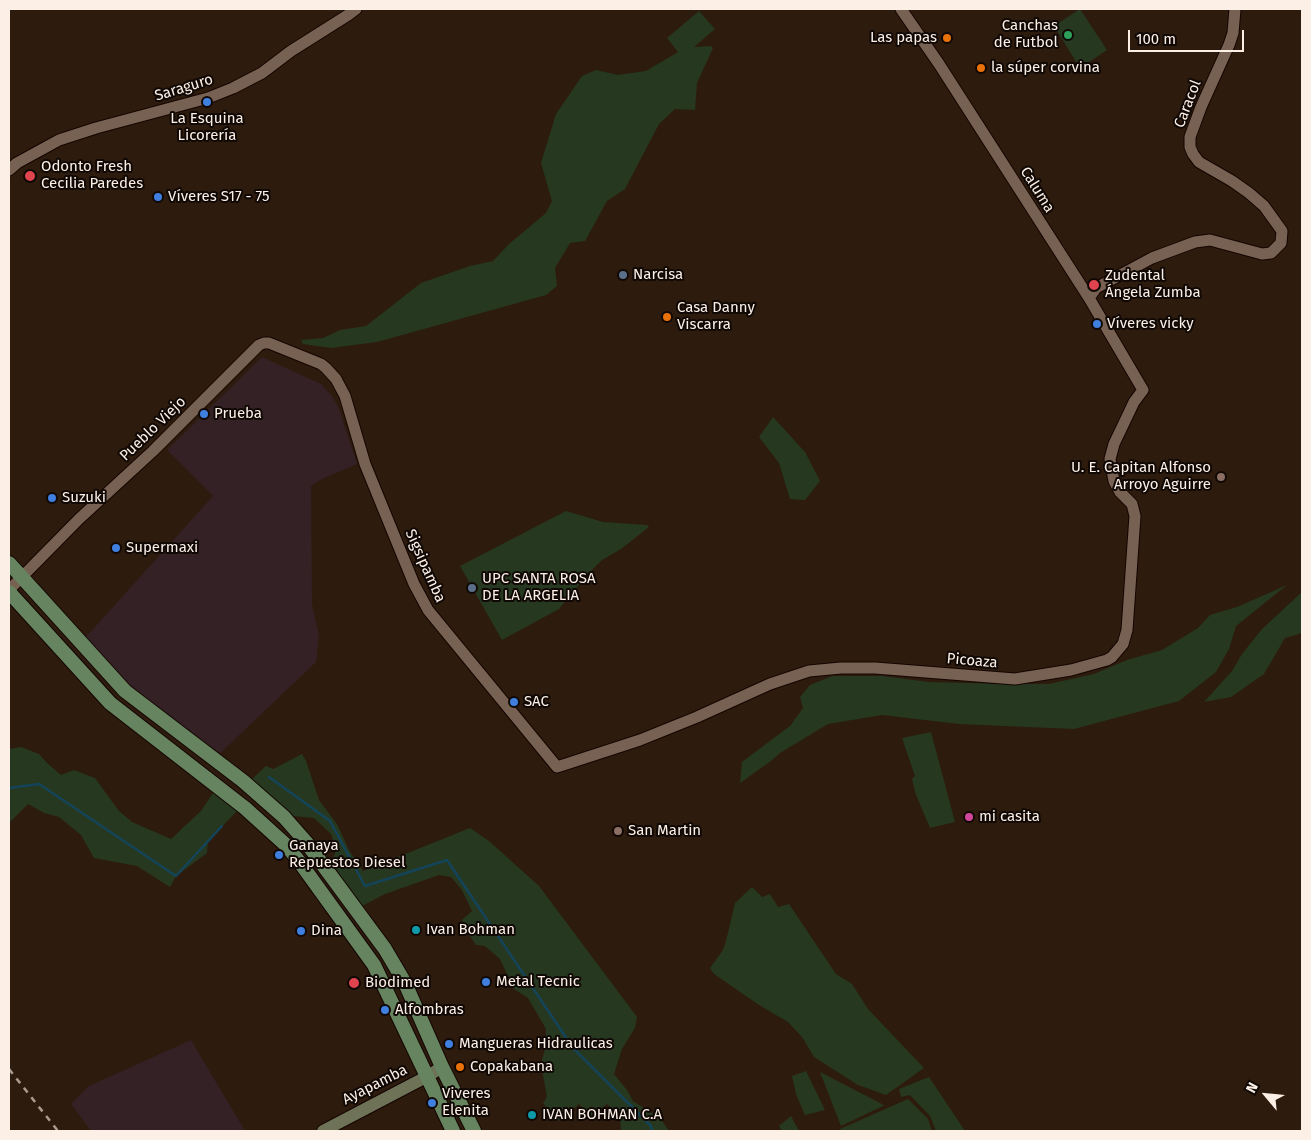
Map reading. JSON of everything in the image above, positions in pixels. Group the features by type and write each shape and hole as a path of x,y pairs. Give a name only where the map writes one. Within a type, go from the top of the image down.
{"main road":[{"path":"9,563 125,691 243,781 284,817 306,842 389,957 405,983 442,1067 474,1131"},
{"path":"9,591 110,704 245,808 286,846 301,864 374,965 453,1131"},
{"name":"Ayapamba","path":"323,1131 442,1067"}],"street":[{"name":"Saraguro","path":"9,170 17,163 59,140 96,128 208,98 233,88 262,73 291,51 348,16 356,9"},
{"name":"Caluma","path":"901,9 939,64 1089,298 1142,390"},
{"name":"Caracol","path":"1089,298 1096,288 1152,258 1195,242 1210,240 1262,254 1271,253 1281,243 1282,231 1264,206 1249,192 1199,162 1190,147 1190,137 1201,107 1229,45 1234,28 1235,9"},
{"name":"Pueblo Viejo","path":"9,591 79,519 153,451 259,345 269,343 321,364 332,373"},
{"name":"Sigsipamba","path":"332,373 344,396 365,464 414,584 428,610 557,766"},
{"name":"Picoaza","path":"557,766 648,738 770,684 809,671 875,668 1015,679 1071,670 1112,657 1123,644 1128,630 1135,516 1132,504 1120,492 1114,481 1110,459 1117,437 1142,390"}],"shaded area":[{"path":"262,357 321,384 332,396 339,409 357,464 322,479 311,486 312,604 319,636 316,662 213,760 133,690 85,638 213,496 167,450"},
{"path":"191,1040 245,1131 91,1131 71,1104 89,1086"}],"green space":[{"path":"1080,9 1107,50 1080,68 1054,26"},
{"path":"699,11 715,29 694,47 711,46 713,48 697,83 695,110 675,109 659,124 625,189 607,201 585,241 570,243 555,268 557,286 546,295 377,342 331,348 303,344 301,340 323,338 340,330 366,326 421,283 470,266 493,261 509,244 546,213 552,201 541,163 556,114 582,76 596,70 618,75 646,71 678,52 667,38"},
{"path":"773,417 805,452 820,481 805,500 790,499 779,463 759,437"},
{"path":"566,511 603,522 647,525 649,527 621,549 602,560 559,609 502,640 460,566"},
{"path":"1287,585 1236,626 1229,649 1216,672 1179,701 1074,729 959,724 882,715 828,724 780,753 740,783 742,762 790,726 803,708 800,697 810,685 832,676 882,676 929,682 1049,684 1094,674 1127,660 1162,650 1198,628 1210,615 1237,607"},
{"path":"1302,592 1302,633 1285,638 1264,674 1231,697 1204,702 1232,671 1242,654 1262,629"},
{"path":"931,732 955,822 930,828 916,795 912,779 915,776 902,738"},
{"path":"21,747 39,754 61,775 74,770 95,778 119,811 132,822 171,839 201,811 213,793 237,811 208,841 207,853 176,876 170,887 137,866 94,858 81,835 59,817 44,813 28,804 9,823 9,749"},
{"path":"302,754 319,800 337,824 349,850 363,871 470,828 489,841 539,886 637,1017 635,1028 622,1049 614,1074 633,1101 661,1119 669,1131 621,1131 620,1116 607,1104 591,1117 579,1104 558,1121 543,1103 547,1097 541,1064 546,1045 546,1029 528,998 514,989 500,959 485,946 476,945 466,930 462,920 472,911 462,890 451,877 439,875 385,894 362,906 331,862 336,851 331,834 314,818 293,816 251,780 266,766 273,769"},
{"path":"752,887 762,897 770,894 778,907 789,904 836,974 852,984 868,1009 924,1068 886,1095 858,1085 814,1057 802,1037 788,1022 759,1005 714,974 710,968 723,950 735,903"},
{"path":"806,1071 825,1110 805,1115 796,1094 792,1076"},
{"path":"820,1072 884,1105 885,1105 841,1126"},
{"path":"929,1077 965,1131 936,1131 930,1116 910,1095 901,1097 899,1089"},
{"path":"908,1099 928,1119 932,1131 841,1131 840,1129"},
{"path":"791,1116 799,1131 782,1131 779,1126"}],"waterway":[{"path":"269,777 330,821 365,886 447,860 573,1048 651,1126 652,1131"},
{"path":"9,788 39,784 176,876 222,826"}],"railway":[{"path":"9,1069 58,1131"}],"place":[{"name":"Canchas de Futbol","path":"1068,35"},
{"name":"Las papas","path":"947,38"},
{"name":"la súper corvina","path":"981,68"},
{"name":"La Esquina Licorería","path":"207,102"},
{"name":"Odonto Fresh Cecilia Paredes","path":"30,176"},
{"name":"Víveres S17 - 75","path":"158,197"},
{"name":"Narcisa","path":"623,275"},
{"name":"Zudental Ángela Zumba","path":"1094,285"},
{"name":"Casa Danny Viscarra","path":"667,317"},
{"name":"Víveres vicky","path":"1097,324"},
{"name":"Prueba","path":"204,414"},
{"name":"U. E. Capitan Alfonso Arroyo Aguirre","path":"1221,477"},
{"name":"Suzuki","path":"52,498"},
{"name":"Supermaxi","path":"116,548"},
{"name":"UPC SANTA ROSA DE LA ARGELIA","path":"472,588"},
{"name":"SAC","path":"514,702"},
{"name":"mi casita","path":"969,817"},
{"name":"San Martin","path":"618,831"},
{"name":"Ganaya Repuestos Diesel","path":"279,855"},
{"name":"Ivan Bohman","path":"416,930"},
{"name":"Dina","path":"301,931"},
{"name":"Metal Tecnic","path":"486,982"},
{"name":"Biodimed","path":"354,983"},
{"name":"Alfombras","path":"385,1010"},
{"name":"Mangueras Hidraulicas","path":"449,1044"},
{"name":"Copakabana","path":"460,1067"},
{"name":"Viveres Elenita","path":"432,1103"},
{"name":"IVAN BOHMAN C.A","path":"532,1115"}]}
